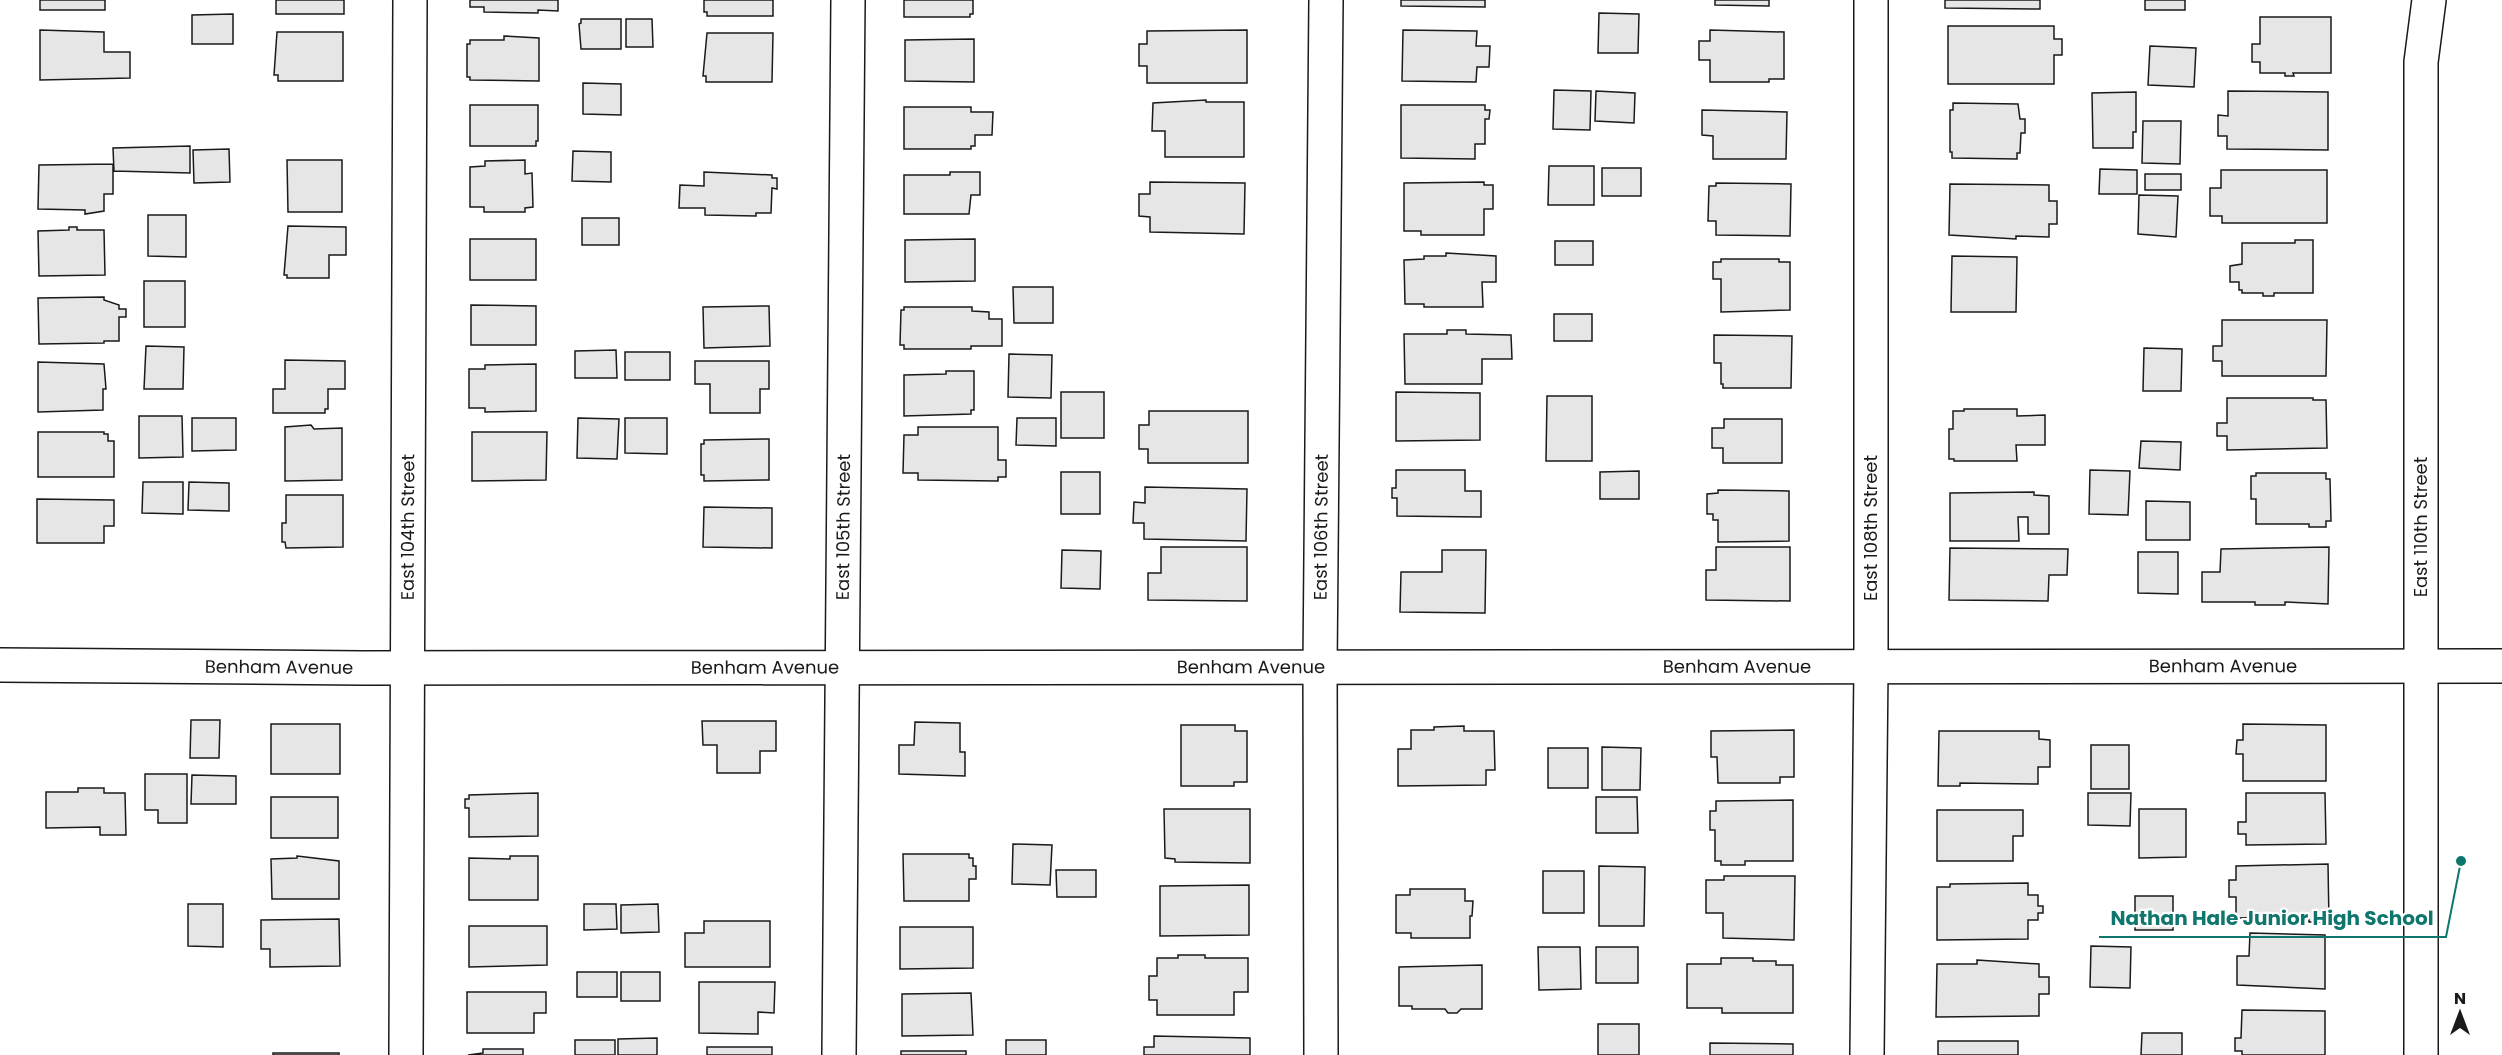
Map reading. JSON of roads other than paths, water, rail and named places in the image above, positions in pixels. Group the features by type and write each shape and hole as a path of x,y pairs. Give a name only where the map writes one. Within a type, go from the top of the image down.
{"street":[{"name":"East 104th Street","path":"406,1055 410,0"},
{"name":"East 105th Street","path":"839,1055 848,0"},
{"name":"East 106th Street","path":"1320,1055 1320,667 1326,0"},
{"name":"East 108th Street","path":"1868,1055 1870,0"},
{"name":"East 110th Street","path":"2421,1055 2421,62 2429,0"},
{"name":"Benham Avenue","path":"0,665 408,668 2502,666"}],"place":[{"name":"Nathan Hale Junior High School","path":"2461,861"}]}
